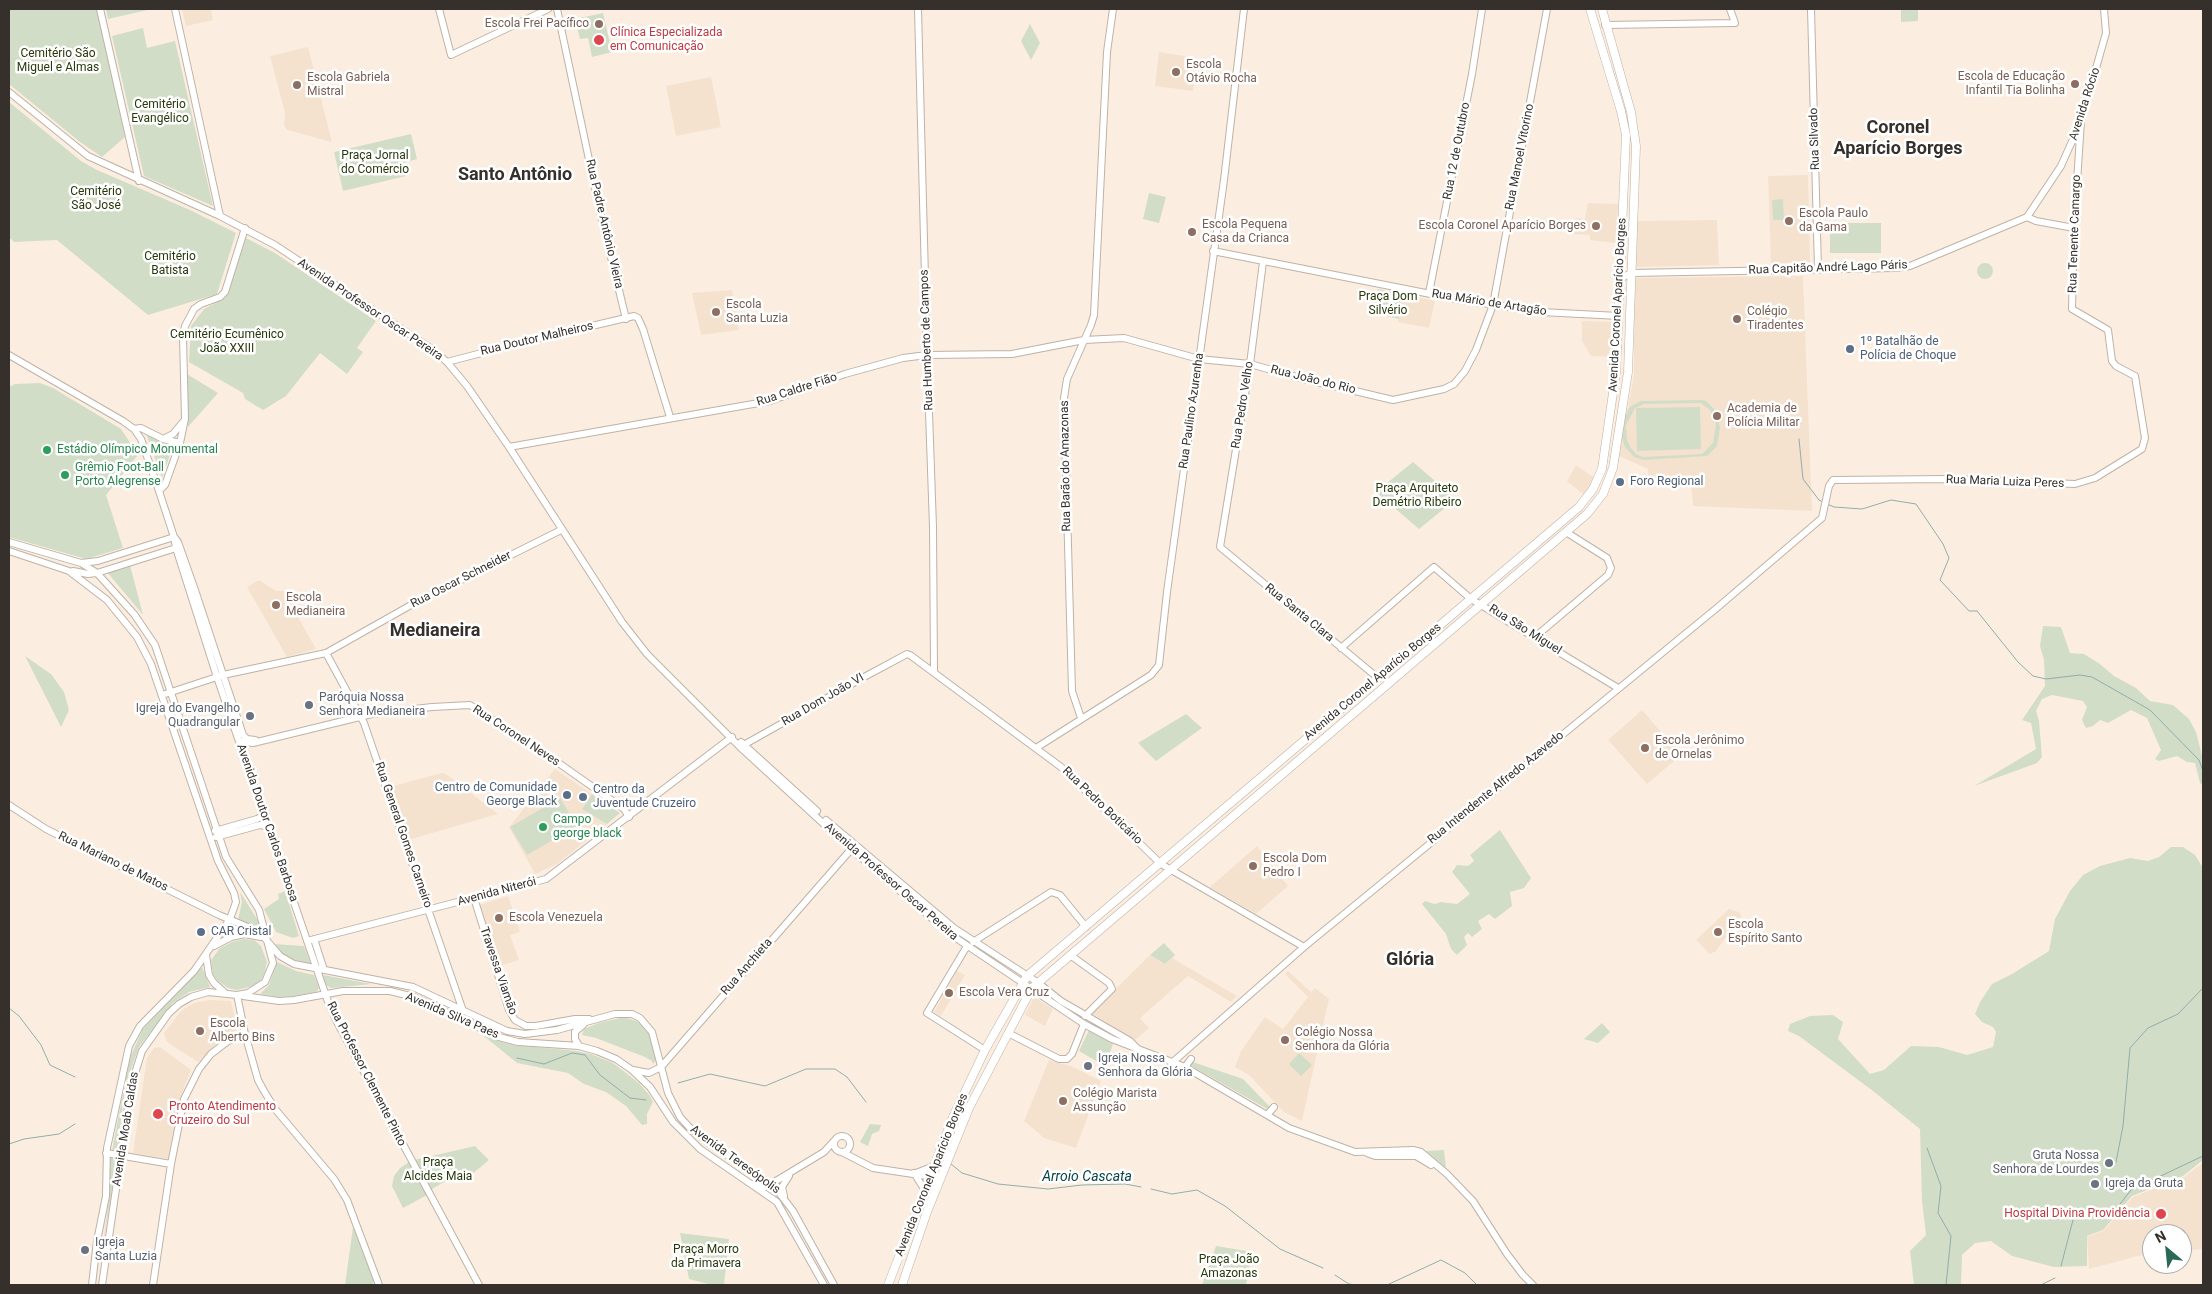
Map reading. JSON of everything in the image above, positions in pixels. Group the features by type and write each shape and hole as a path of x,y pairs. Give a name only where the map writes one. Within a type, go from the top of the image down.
{"main road":[{"name":"Avenida Coronel Aparício Borges","path":"902,1285 940,1178 969,1108 1034,985 1566,532 1586,514 1599,499 1607,485 1614,468 1628,372 1636,146 1634,130 1601,9"},
{"name":"Avenida Coronel Aparício Borges","path":"892,1274 953,1117 985,1050 1025,979 1580,507 1595,485 1602,469 1612,404 1619,316 1626,135 1593,13"},
{"path":"884,1285 892,1274"},
{"path":"888,1285 892,1274"}],"street":[{"path":"100,9 139,181"},
{"path":"175,9 220,216"},
{"path":"439,9 450,54 548,9"},
{"name":"Rua Humberto de Campos","path":"918,9 926,355 933,527 934,671"},
{"name":"Rua Barão do Amazonas","path":"1081,718 1072,691 1064,398 1067,379 1091,325 1094,308 1107,52 1113,9"},
{"name":"Rua Paulino Azurenha","path":"1036,748 1151,675 1159,665 1244,9"},
{"name":"Rua 12 de Outubro","path":"1429,293 1465,112 1482,9"},
{"name":"Rua Manoel Vitorino","path":"1492,305 1547,9"},
{"path":"1604,21 1735,23 1730,9"},
{"name":"Rua Silvado","path":"1811,9 1818,269"},
{"name":"Avenida Rócio","path":"2027,217 2061,166 2081,121 2106,33 2104,9"},
{"name":"Rua Padre Antônio Vieira","path":"557,12 601,216 626,318"},
{"name":"Avenida Professor Oscar Pereira","path":"9,92 88,156 139,181 220,216 277,246 432,349 447,362 467,386 509,447 561,530 636,641 732,737 853,847 939,916 970,944 1034,985 1084,1024 1112,1039 1174,1061 1300,1132 1355,1152 1417,1150 1439,1167 1473,1201 1507,1254 1533,1285"},
{"name":"Rua Tenente Camargo","path":"2081,121 2074,228 2072,309 2105,326 2108,330 2112,361 2116,366"},
{"path":"2027,217 2036,221 2074,228"},
{"name":"Rua Capitão André Lago Páris","path":"1620,279 1631,273 1896,268 1910,266 2027,217"},
{"path":"159,490 165,486 180,443 185,419 182,337 185,326 194,309 201,304 220,297 225,292 245,228"},
{"name":"Rua Mário de Artagão","path":"1213,251 1492,305 1541,312 1619,316"},
{"name":"Rua Pedro Velho","path":"1220,547 1250,364 1263,262"},
{"name":"Rua João do Rio","path":"1084,340 1124,338 1199,359 1250,364 1393,400 1444,389 1454,384 1465,371 1476,350 1492,305"},
{"path":"626,318 638,318 670,417"},
{"name":"Rua Doutor Malheiros","path":"447,362 520,342 626,318"},
{"name":"Rua Caldre Fião","path":"509,447 670,417 770,401 846,374 903,358 926,355 1012,354 1084,340"},
{"path":"9,356 134,429 141,428 163,439 180,443"},
{"name":"Rua Maria Luiza Peres","path":"1822,518 1831,482 1837,479 1949,479 2058,484 2088,481 2142,449 2145,445 2135,376 2116,366"},
{"path":"163,439 177,430 185,419"},
{"name":"Avenida Doutor Carlos Barbosa","path":"134,429 147,453 176,548 220,676 243,735 247,739 261,740"},
{"name":"Rua Intendente Alfredo Azevedo","path":"1174,1061 1304,947 1822,518"},
{"name":"Rua Oscar Schneider","path":"162,695 220,676 326,653 458,580 561,530"},
{"path":"1535,637 1608,575 1611,568 1607,558 1566,532"},
{"path":"81,563 98,561 174,537"},
{"name":"Avenida Doutor Carlos Barbosa","path":"174,537 184,558 240,741 310,940 316,968 326,995"},
{"path":"9,542 81,563 97,573 134,614 155,645 226,857 258,910 273,963 265,982 248,993 237,995 245,1034 258,1080 275,1109 334,1179 347,1200 379,1285"},
{"name":"Rua Santa Clara","path":"1220,547 1378,678"},
{"path":"9,551 69,571 88,574 97,573 176,548"},
{"name":"Rua São Miguel","path":"1341,648 1434,567 1471,599 1618,688"},
{"path":"69,571 107,600 137,636 151,664 218,861 234,893 236,902 231,909 219,915 224,929"},
{"name":"Rua General Gomes Carneiro","path":"326,653 362,717 467,1022"},
{"name":"Rua Pedro Boticário","path":"907,654 934,671 1073,777 1161,864 1304,947"},
{"name":"Rua Dom João VI","path":"742,746 907,654"},
{"name":"Rua Coronel Neves","path":"240,741 244,743 261,740 362,717 424,708 470,705 624,809 629,817"},
{"name":"Avenida Niterói","path":"310,940 546,879 732,737"},
{"name":"Rua Mariano de Matos","path":"9,804 46,829 262,935 268,942"},
{"path":"218,834 266,814"},
{"path":"209,834 218,834 260,825 270,828"},
{"name":"Rua Anchieta","path":"660,1067 853,847"},
{"path":"985,1050 927,1013 970,944 1051,892 1060,895 1086,927"},
{"name":"Travessa Viamão","path":"474,898 509,1010 515,1020 526,1026 536,1026 575,1018 598,1018"},
{"name":"Avenida Moab Caldas","path":"92,1285 96,1246 106,1196 106,1153 122,1069 134,1035 156,1008 194,971 224,929 236,902"},
{"path":"212,946 231,937 245,934 256,935 268,942"},
{"path":"310,940 324,970"},
{"name":"Avenida Silva Paes","path":"268,942 280,956 294,964 413,987 507,1031 525,1034 557,1030 598,1018"},
{"path":"1070,954 1109,983 1112,989 1085,1016"},
{"path":"206,955 209,975 214,983 224,992"},
{"name":"Avenida Professor Oscar Pereira","path":"1034,985 1130,1041 1136,1047"},
{"name":"Avenida Silva Paes","path":"237,995 279,1001 369,989 390,991 414,997 499,1037 518,1042 579,1046 610,1056 632,1070"},
{"name":"Avenida Moab Caldas","path":"102,1285 131,1086 142,1051 169,1013 179,1004 191,997 208,992 224,992 237,995"},
{"name":"Rua Professor Clemente Pinto","path":"326,995 336,1020 479,1285"},
{"name":"Avenida Teresópolis","path":"598,1018 624,1013 640,1018 652,1032 660,1067 675,1109 690,1128 710,1144 771,1184 784,1197 834,1285"},
{"path":"579,1046 574,1036 577,1029 598,1018"},
{"path":"1008,1033 1060,1059 1067,1059 1072,1054 1084,1024"},
{"path":"153,1285 171,1164 184,1099 199,1069 211,1054 228,1041 245,1034"},
{"path":"1185,1067 1191,1059"},
{"path":"632,1070 649,1073 660,1067"},
{"name":"Avenida Teresópolis","path":"632,1070 650,1087 683,1134 724,1166 777,1202 824,1285"},
{"path":"1268,1114 1274,1107"},
{"path":"754,1185 766,1187 824,1152 837,1137 844,1136 848,1138 860,1161"},
{"path":"834,1141 834,1147 840,1152 885,1171 914,1173 940,1178"},
{"path":"824,1152 840,1152 848,1149 850,1144"},
{"path":"1403,1155 1417,1150"},
{"path":"106,1153 171,1164"},
{"name":"Avenida Professor Oscar Pereira","path":"1366,1153 1375,1156 1416,1156 1450,1179"},
{"path":"914,1173 934,1166"},
{"path":"784,1197 782,1187 793,1171"},
{"path":"914,1173 924,1189"},
{"path":"96,1246 107,1251"}],"shaded area":[{"path":"182,9 211,9 213,20 186,26"},
{"name":"Escola Gabriela Mistral","path":"308,47 332,142 287,130 284,125 285,113 270,56"},
{"name":"Escola Otávio Rocha","path":"1159,52 1197,58 1193,91 1155,86"},
{"path":"711,77 721,127 676,136 666,86"},
{"name":"Escola Paulo da Gama","path":"1808,175 1810,262 1771,263 1768,176"},
{"name":"Escola Coronel Aparício Borges","path":"1588,203 1618,204 1616,243 1590,240 1590,235 1574,234 1576,218 1585,219"},
{"path":"1717,220 1719,265 1636,267 1637,221"},
{"name":"Academia de Polícia Militar","path":"1803,276 1812,511 1693,506 1691,483 1649,484 1648,469 1619,456 1634,375 1634,278"},
{"name":"Escola Santa Luzia","path":"732,290 739,330 701,335 692,293"},
{"path":"1404,294 1435,301 1429,328 1398,322"},
{"path":"1582,321 1614,322 1612,357 1591,356 1582,341"},
{"path":"1576,465 1596,479 1584,495 1567,481"},
{"name":"Escola Medianeira","path":"259,580 276,591 290,591 299,619 316,649 287,657 247,587"},
{"name":"Escola Jerônimo de Ornelas","path":"1642,710 1681,755 1647,784 1608,740"},
{"path":"555,769 592,794 582,809 607,824 557,864 535,874 509,827"},
{"path":"442,773 446,774 498,814 408,840 389,787"},
{"name":"Escola Dom Pedro I","path":"1257,846 1288,886 1256,914 1210,887"},
{"name":"Escola Venezuela","path":"508,896 520,932 510,935 519,960 500,966 479,905"},
{"name":"Escola Espírito Santo","path":"1729,909 1739,912 1741,916 1716,951 1710,954 1696,940"},
{"path":"1150,955 1165,964 1172,958 1237,996 1231,1002 1188,976 1140,1018 1149,1028 1135,1040 1091,1013"},
{"name":"Escola Vera Cruz","path":"957,971 965,975 941,1016 934,1012"},
{"name":"Colégio Nossa Senhora da Glória","path":"1288,971 1311,992 1315,988 1329,999 1302,1121 1284,1112 1249,1075 1235,1067 1241,1051 1265,1017 1283,1029 1308,997 1285,974"},
{"path":"1034,997 1053,1009 1045,1026 1025,1015"},
{"name":"Escola Alberto Bins","path":"209,1000 231,1001 238,1029 219,1041 198,1062 167,1042 164,1033 181,1011 194,1003"},
{"name":"Pronto Atendimento Cruzeiro do Sul","path":"160,1047 191,1070 180,1098 168,1159 133,1153 147,1058 154,1048"},
{"name":"Colégio Marista Assunção","path":"1049,1060 1071,1066 1101,1081 1076,1148 1044,1138 1024,1121"},
{"name":"Hospital Divina Providência","path":"2203,1163 2203,1249 2192,1250 2192,1224 2142,1224 2142,1255 2089,1269 2087,1237 2103,1231 2133,1197 2184,1177"}],"green space":[{"name":"Cemitério São Miguel e Almas","path":"9,9 97,9 125,137 102,157 80,142 9,84"},
{"path":"106,9 152,9 108,19"},
{"path":"1901,9 1918,9 1918,21 1901,22"},
{"path":"603,13 612,52 592,57 588,38 580,39 575,19"},
{"path":"1030,24 1040,43 1031,60 1021,41"},
{"name":"Cemitério Evangélico","path":"143,28 147,48 175,41 213,206 144,176 112,36"},
{"path":"9,102 81,161 236,233 217,294 148,315 57,240 14,242 9,237"},
{"name":"Praça Jornal do Comércio","path":"411,134 417,159 403,163 406,176 343,191 334,152"},
{"path":"1149,193 1166,197 1159,223 1143,219"},
{"path":"1783,199 1784,220 1773,220 1772,200"},
{"path":"1830,223 1881,223 1881,253 1830,253"},
{"name":"Cemitério Ecumênico João XXIII","path":"246,238 275,253 376,321 357,348 363,352 347,374 320,353 286,396 263,410 245,399 243,393 189,362 191,326 204,309 225,298"},
{"path":"1985,263 1991,265 1993,271 1991,277 1985,279 1979,277 1977,271 1979,265"},
{"name":"Praça Dom Silvério","path":"1378,289 1404,294 1399,319 1373,313"},
{"path":"187,374 218,393 188,427"},
{"name":"Estádio Olímpico Monumental","path":"40,383 53,388 121,429 138,455 106,495 123,548 86,559 9,537 9,387 15,384"},
{"path":"1641,401 1706,401 1714,409 1720,427 1717,446 1707,456 1643,460 1634,457 1625,447 1621,435 1623,421 1629,408","holes":["1701,403 1710,410 1716,424 1713,443 1702,454 1643,457 1636,454 1627,440 1626,425 1635,408 1644,404"]},
{"path":"1700,407 1701,449 1637,451 1636,408"},
{"path":"149,434 173,446 162,478 147,436"},
{"name":"Praça Arquiteto Demétrio Ribeiro","path":"1413,462 1456,499 1419,529 1376,492"},
{"path":"130,565 143,615 107,572"},
{"path":"2043,626 2061,627 2070,653 2084,654 2114,676 2136,688 2150,701 2173,705 2189,719 2196,732 2203,760 2203,785 2200,783 2195,763 2187,762 2177,756 2159,761 2155,759 2161,750 2147,718 2131,710 2108,723 2100,720 2093,726 2086,728 2082,720 2087,707 2083,701 2052,695 2042,699 2036,711 2039,721 2042,757 2037,763 1974,786 2036,749 2031,723 2022,720 2045,686 2044,660 2040,646"},
{"path":"25,656 51,674 64,692 69,710 61,727"},
{"path":"1186,714 1202,728 1156,761 1138,743"},
{"path":"592,794 620,813 607,824 582,809"},
{"name":"Campo george black","path":"560,798 577,826 527,855 510,827"},
{"path":"1500,830 1531,878 1524,888 1510,892 1512,906 1495,919 1489,914 1478,921 1482,929 1472,937 1468,933 1464,937 1467,945 1457,955 1451,949 1446,934 1422,904 1425,901 1435,904 1441,902 1457,904 1470,894 1452,872 1457,865 1468,866 1474,861 1470,855"},
{"path":"2171,847 2183,847 2195,855 2203,868 2203,1160 2183,1176 2132,1196 2103,1230 2087,1236 2087,1266 2054,1267 2012,1256 1991,1241 1975,1243 1962,1255 1961,1285 1914,1285 1910,1251 1926,1235 1922,1201 1920,1129 1799,1036 1788,1031 1790,1024 1810,1016 1833,1015 1843,1022 1838,1039 1870,1074 1884,1070 1911,1046 1939,1047 1967,1055 1993,1047 1996,1032 1993,1027 1982,1022 1975,1014 1980,1002 1992,984 2049,951 2055,919 2070,891 2083,875 2100,866 2130,858 2148,861 2159,857"},
{"path":"285,891 299,936 293,938 276,932 264,909 279,899 278,894"},
{"path":"240,892 259,922 263,932 238,920 242,902"},
{"path":"244,939 254,940 261,946 267,962 265,972 261,980 253,986 237,990 228,988 218,981 213,974 211,960 220,948"},
{"path":"1164,943 1175,955 1165,964 1150,955"},
{"path":"274,944 304,946 311,965 296,962 280,953"},
{"path":"277,962 296,971 314,975 319,988 316,992 294,996 279,997 260,994 269,985"},
{"path":"202,967 210,987 189,992 173,1003 139,1047 127,1080 125,1080 131,1055 143,1029"},
{"path":"323,975 372,984 331,988 326,985"},
{"path":"624,1017 639,1022 649,1034 656,1060 653,1064 652,1061 645,1057 596,1038 582,1035 584,1029"},
{"path":"1602,1023 1610,1032 1598,1043 1584,1039"},
{"path":"474,1028 514,1045 577,1051 591,1054 613,1063 639,1083 650,1096 653,1102 647,1114 647,1124 642,1125 626,1106 606,1092 584,1084 568,1073 517,1063"},
{"path":"1089,1030 1113,1044 1105,1066 1079,1051"},
{"path":"1299,1053 1312,1065 1301,1076 1289,1064"},
{"path":"1190,1061 1243,1079 1270,1107 1269,1110 1188,1064"},
{"path":"125,1088 117,1152 112,1151"},
{"path":"870,1124 881,1125 879,1131 872,1134 868,1146 860,1142"},
{"name":"Praça Alcides Maia","path":"475,1146 489,1160 471,1175 446,1181 430,1190 414,1160"},
{"path":"1444,1150 1446,1168 1426,1151"},
{"path":"112,1157 117,1160 103,1245 109,1199 110,1159"},
{"path":"409,1162 427,1195 403,1208 392,1186 394,1176 400,1168"},
{"path":"353,1227 374,1282 372,1285 345,1285"},
{"name":"Praça Morro da Primavera","path":"680,1233 729,1239 724,1285 712,1285 689,1279"},
{"name":"Praça João Amazonas","path":"1216,1246 1252,1252 1246,1285 1202,1285"}],"waterway":[{"path":"1799,439 1803,479 1819,500 1823,502"},
{"path":"1827,504 1834,507 1862,509 1891,500 1916,504 1943,544 1949,558 1940,580 1969,611 1977,611 2018,662 2033,676 2046,679 2080,675 2092,677 2150,710 2199,760 2203,771"},
{"path":"2116,1162 2123,1126 2130,1048 2148,1028 2178,1014 2203,988"},
{"path":"9,1008 19,1016 41,1045 50,1065 75,1077"},
{"name":"Arroio Cascata","path":"517,1058 544,1064 572,1053 585,1055 600,1075 630,1098 646,1100"},
{"name":"Arroio Cascata","path":"678,1083 710,1074 765,1086 806,1069 835,1069 847,1077 866,1102"},
{"path":"9,1144 24,1139 59,1134 75,1124"},
{"path":"1927,1148 1941,1186 1938,1213 1951,1236 1946,1285"},
{"path":"2107,1214 2113,1213 2131,1190 2203,1156"},
{"name":"Arroio Cascata","path":"951,1164 962,1173 998,1184 1048,1189 1082,1185 1125,1184 1141,1187"},
{"name":"Arroio Cascata","path":"1151,1189 1172,1194 1197,1190 1225,1206 1280,1249 1323,1268"},
{"path":"2061,1266 2073,1220"},
{"name":"Arroio Cascata","path":"1387,1285 1441,1260 1465,1273 1477,1285"},
{"name":"Arroio Cascata","path":"1335,1275 1349,1284 1356,1285"},
{"path":"2041,1285 2055,1278"}],"place":[{"name":"Escola Frei Pacífico","path":"599,24"},
{"name":"Clínica Especializada em Comunicação","path":"599,40"},
{"name":"Escola Otávio Rocha","path":"1176,72"},
{"name":"Escola de Educação Infantil Tia Bolinha","path":"2075,84"},
{"name":"Escola Gabriela Mistral","path":"297,85"},
{"name":"Escola Paulo da Gama","path":"1789,221"},
{"name":"Escola Coronel Aparício Borges","path":"1596,226"},
{"name":"Escola Pequena Casa da Crianca","path":"1192,232"},
{"name":"Escola Santa Luzia","path":"716,312"},
{"name":"Colégio Tiradentes","path":"1737,319"},
{"name":"1º Batalhão de Polícia de Choque","path":"1850,349"},
{"name":"Academia de Polícia Militar","path":"1717,416"},
{"name":"Estádio Olímpico Monumental","path":"47,450"},
{"name":"Grêmio Foot-Ball Porto Alegrense","path":"65,475"},
{"name":"Foro Regional","path":"1620,482"},
{"name":"Escola Medianeira","path":"276,605"},
{"name":"Paróquia Nossa Senhora Medianeira","path":"309,705"},
{"name":"Igreja do Evangelho Quadrangular","path":"250,716"},
{"name":"Escola Jerônimo de Ornelas","path":"1645,748"},
{"name":"Centro de Comunidade George Black","path":"567,795"},
{"name":"Centro da Juventude Cruzeiro","path":"583,797"},
{"name":"Campo george black","path":"543,827"},
{"name":"Escola Dom Pedro I","path":"1253,866"},
{"name":"Escola Venezuela","path":"499,918"},
{"name":"CAR Cristal","path":"201,932"},
{"name":"Escola Espírito Santo","path":"1718,932"},
{"name":"Escola Vera Cruz","path":"949,993"},
{"name":"Escola Alberto Bins","path":"200,1031"},
{"name":"Colégio Nossa Senhora da Glória","path":"1285,1040"},
{"name":"Igreja Nossa Senhora da Glória","path":"1088,1066"},
{"name":"Colégio Marista Assunção","path":"1063,1101"},
{"name":"Pronto Atendimento Cruzeiro do Sul","path":"158,1114"},
{"name":"Gruta Nossa Senhora de Lourdes","path":"2109,1163"},
{"name":"Igreja da Gruta","path":"2095,1184"},
{"name":"Hospital Divina Providência","path":"2161,1214"},
{"name":"Igreja Santa Luzia","path":"85,1250"}],"district":[{"name":"Coronel Aparício Borges","path":"1898,138"},
{"name":"Santo Antônio","path":"515,175"},
{"name":"Medianeira","path":"435,631"},
{"name":"Glória","path":"1410,960"}],"park label":[{"name":"Cemitério São José","path":"96,199"},
{"name":"Cemitério Batista","path":"170,264"}]}
